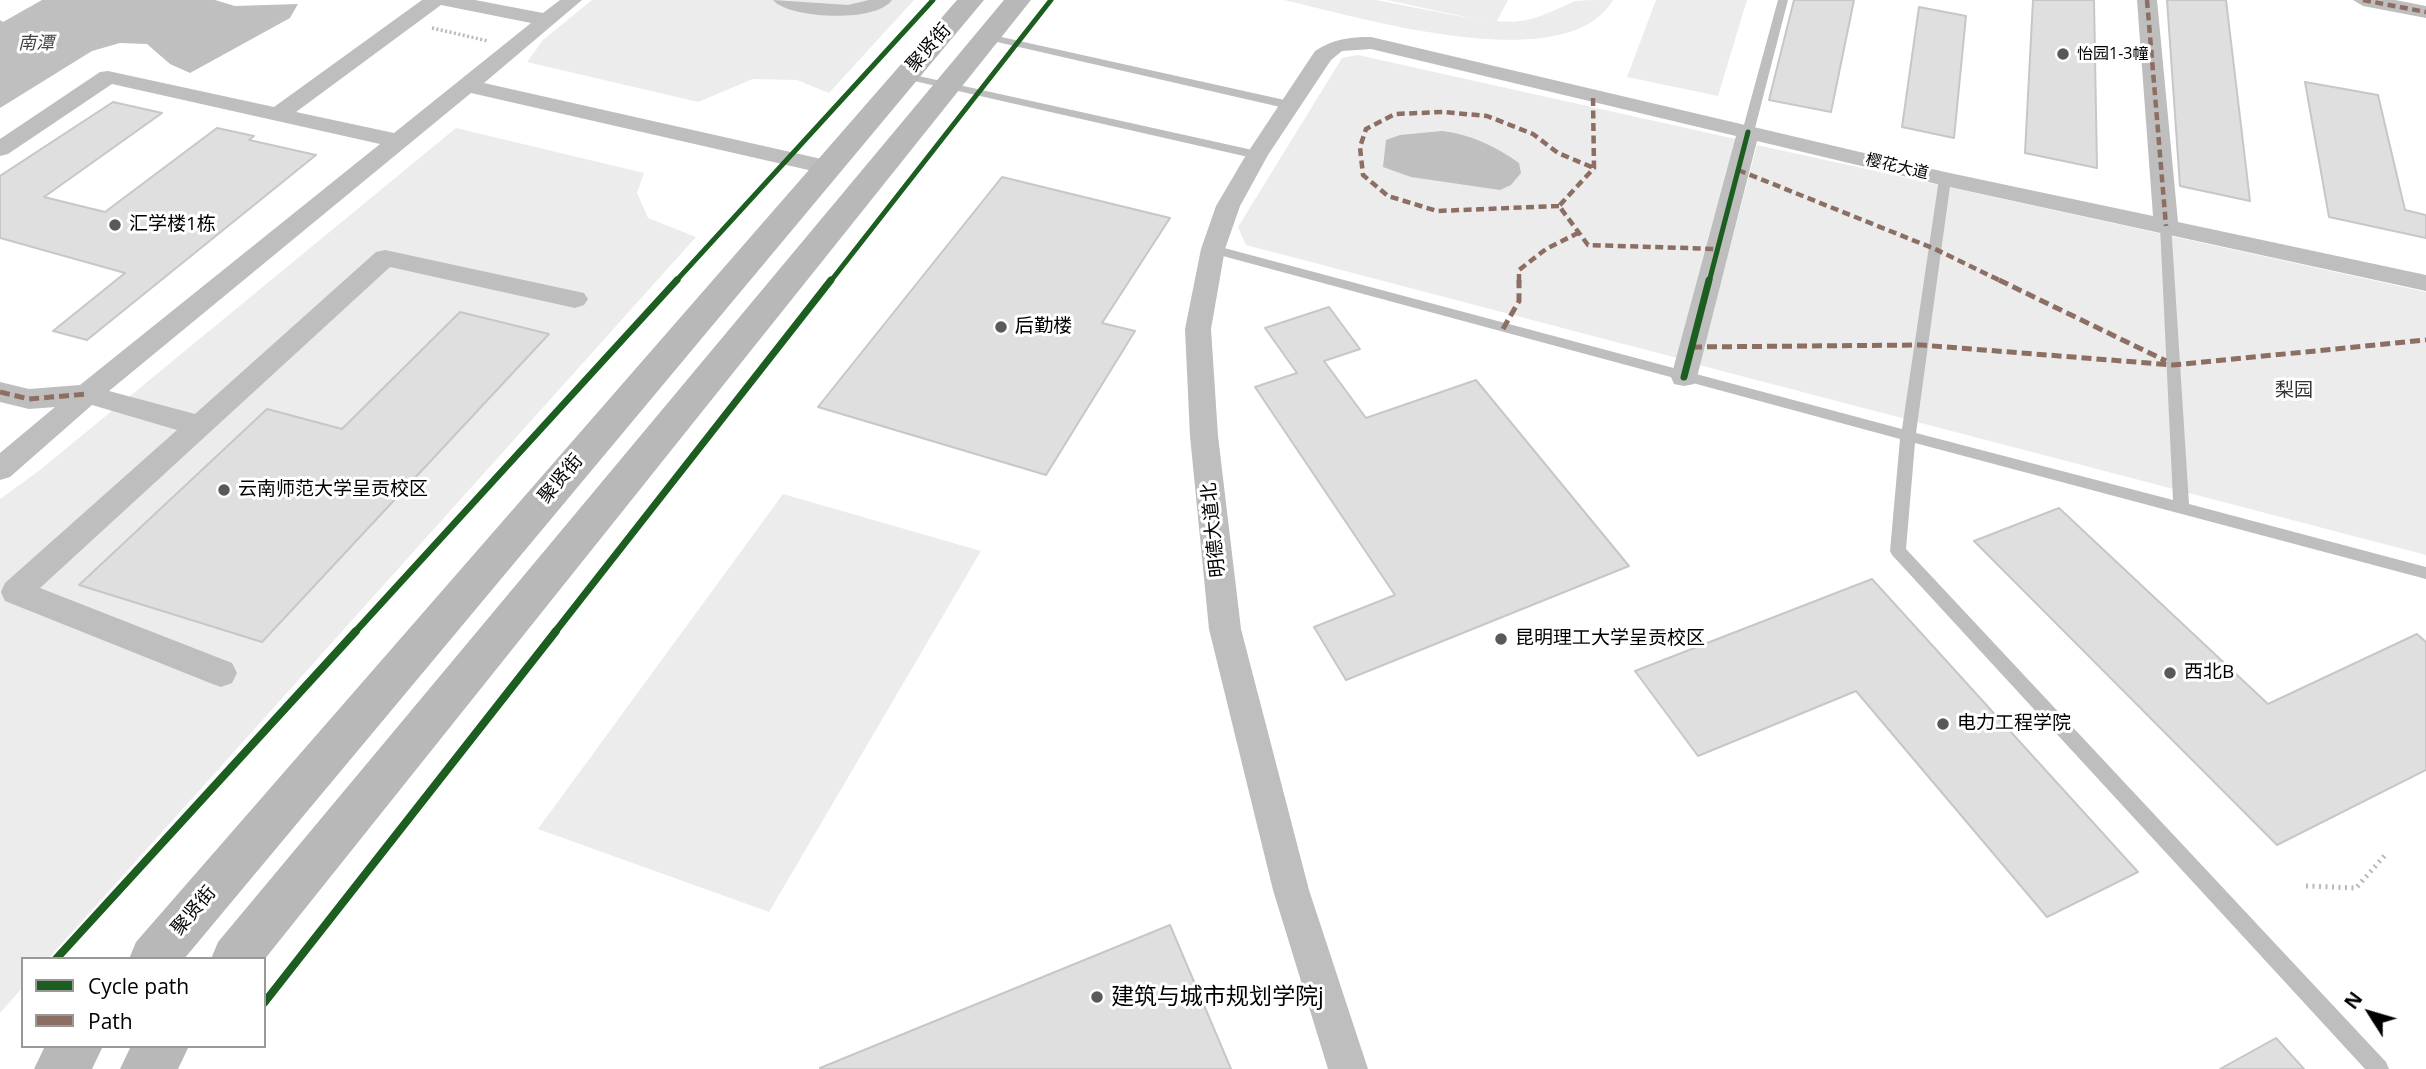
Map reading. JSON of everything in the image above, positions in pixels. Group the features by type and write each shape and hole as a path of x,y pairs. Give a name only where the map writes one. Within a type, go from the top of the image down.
{"main road":[{"name":"聚贤街","path":"155,957 971,0"},
{"name":"聚贤街","path":"237,957 1018,0"},
{"path":"59,1069 76,1048"},
{"path":"145,1069 162,1048"}],"street":[{"path":"279,114 435,0"},
{"path":"445,0 545,20"},
{"path":"0,469 87,394 572,0"},
{"path":"783,0 842,12 877,5 882,0"},
{"path":"2147,0 2166,226"},
{"path":"2363,0 2426,12"},
{"name":"明德大道北","path":"1348,1069 1291,890 1225,629 1204,436 1198,330 1213,248 1228,206 1257,155 1289,105 1329,51 1350,43 1371,43"},
{"name":"樱花大道","path":"1371,43 1593,98 1945,179 2426,283"},
{"path":"0,149 108,77 398,141"},
{"path":"466,85 826,167"},
{"path":"1684,377 1748,132"},
{"path":"221,673 16,592 385,258 575,299"},
{"path":"0,392 29,399 87,394 200,426"}],"lane":[{"path":"1748,132 1783,0"},
{"path":"988,37 1289,105"},
{"path":"905,76 1257,155"},
{"path":"1945,179 1908,436 1898,551 2379,1069"},
{"path":"2166,226 2181,508"},
{"path":"1213,248 1684,377 2426,573"}],"path":[{"path":"405,22 513,46"},
{"path":"2306,886 2356,888 2386,854"}],"green space":[{"path":"592,0 914,0 829,93 797,80 753,79 698,102 527,62 543,40"},
{"path":"1284,0 1376,0 1484,21 1387,0 1508,0 1497,21 1508,22 1538,17 1575,1 1613,0 1588,24 1552,36 1507,40 1407,28"},
{"path":"1656,0 1747,0 1718,96 1627,77"},
{"path":"1358,55 1740,140 1677,358 1246,245 1238,227 1342,58"},
{"path":"456,128 644,173 637,193 648,218 696,237 50,957 21,957 21,989 0,1013 0,499 40,470"},
{"name":"梨园","path":"1757,145 2426,292 2426,555 1699,365"},
{"path":"783,494 981,551 769,912 538,829"}],"water":[{"name":"南潭","path":"42,0 215,0 235,6 298,4 290,18 190,73 170,64 147,44 120,43 92,51 0,108 0,20 3,22"},
{"path":"1442,131 1472,138 1501,151 1519,163 1521,173 1511,185 1500,190 1411,177 1383,167 1386,140 1400,135"}],"building":[{"path":"1794,0 1854,0 1831,112 1769,100"},
{"path":"2033,0 2094,0 2097,168 2025,153"},
{"path":"2167,0 2226,0 2250,201 2180,186"},
{"path":"1919,7 1966,16 1954,138 1902,127"},
{"path":"2305,82 2378,95 2405,210 2426,215 2426,238 2329,217"},
{"name":"汇学楼1栋","path":"113,102 162,113 44,197 105,212 217,128 254,136 249,140 316,155 87,340 53,331 125,273 0,238 0,176"},
{"name":"后勤楼","path":"1002,177 1170,218 1102,323 1135,331 1046,475 818,407"},
{"path":"1329,307 1360,349 1324,361 1366,418 1476,380 1629,566 1346,680 1314,627 1395,595 1255,387 1297,373 1265,328"},
{"path":"460,312 549,334 262,642 79,585 267,409 342,429"},
{"name":"西北B","path":"2059,508 2268,704 2417,634 2426,642 2426,770 2277,845 1974,541"},
{"name":"电力工程学院","path":"1872,579 2138,872 2047,917 1856,691 1698,756 1635,671"},
{"name":"建筑与城市规划学院j","path":"1170,925 1231,1069 820,1069 820,1068"},
{"path":"2276,1038 2304,1069 2220,1069"}],"marked path":[{"path":"2147,0 2166,226"},
{"path":"2363,0 2426,12"},
{"path":"1593,98 1594,168 1559,206 1588,245 1717,249"},
{"path":"1559,206 1437,211 1388,196 1363,175 1360,147 1366,129 1395,114 1443,112 1487,116 1533,134 1558,153 1594,168"},
{"path":"1738,170 1935,249 2166,361"},
{"path":"1503,329 1519,301 1519,270 1546,249 1578,233"},
{"path":"1692,347 1921,345 2173,365 2426,340"},
{"path":"0,392 29,399 87,394"}],"cycle path":[{"path":"58,957 933,0"},
{"path":"266,1000 1051,0"},
{"path":"1684,377 1748,132"}],"place":[{"name":"怡园1-3幢","path":"2063,54"},
{"name":"汇学楼1栋","path":"115,225"},
{"name":"后勤楼","path":"1001,327"},
{"name":"云南师范大学呈贡校区","path":"224,490"},
{"name":"昆明理工大学呈贡校区","path":"1501,639"},
{"name":"西北B","path":"2170,673"},
{"name":"电力工程学院","path":"1943,724"},
{"name":"建筑与城市规划学院j","path":"1097,997"}]}
